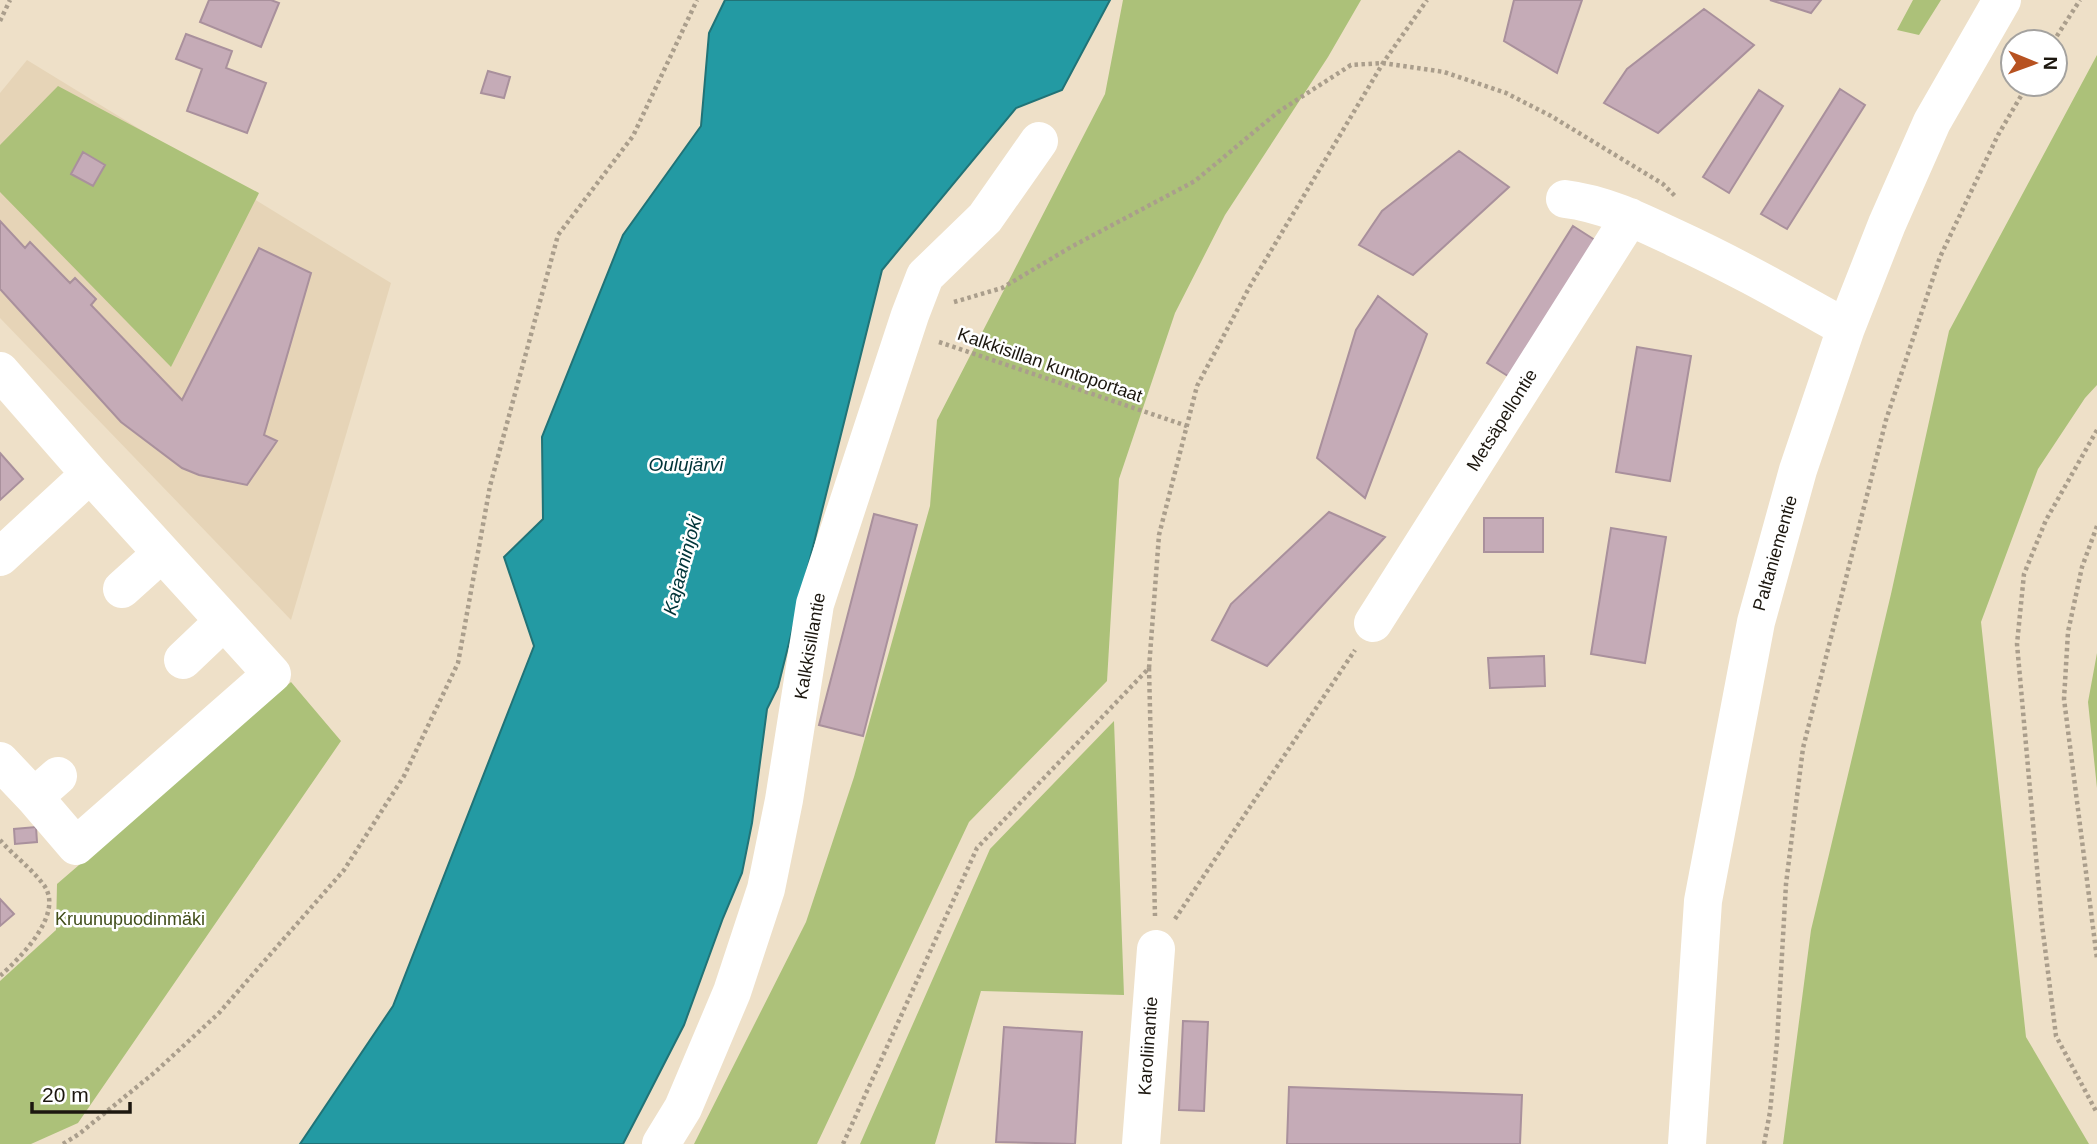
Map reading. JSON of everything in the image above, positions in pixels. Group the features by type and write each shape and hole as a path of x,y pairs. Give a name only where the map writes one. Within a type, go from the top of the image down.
{"street":[{"name":"Paltaniementie","path":"1687,1144 1703,901 1756,622 1798,470 1846,328 1887,224 1932,122 2002,0"},
{"name":"Kalkkisillantie","path":"661,1144 683,1108 732,992 766,889 784,800 815,604 907,323 926,276 985,218 1039,141"},
{"path":"1565,199 1591,202 1630,217 1724,261 1846,328"},
{"name":"Metsäpellontie","path":"1373,623 1630,217"},
{"path":"0,371 272,674 76,846 46,787 0,761"},
{"path":"0,557 90,474"},
{"path":"122,589 162,553"},
{"path":"183,660 224,621"},
{"name":"Karoliinantie","path":"1141,1144 1156,949"}],"path":[{"path":"0,21 10,0"},
{"path":"63,1144 79,1135 154,1073 219,1013 344,870 404,776 458,663 490,486 558,234 633,136 697,0"},
{"path":"1156,949 1149,668 1159,535 1197,386 1250,286 1383,63 1427,0"},
{"path":"2062,28 2080,0"},
{"path":"907,323 1002,288 1071,247 1195,181 1278,112 1351,65 1383,63 1444,72 1507,93 1551,116 1662,184 1681,202"},
{"path":"1764,1144 1777,1042 1786,884 1803,748 1886,420 1940,257 1998,135 2020,98"},
{"name":"Kalkkisillan kuntoportaat","path":"907,323 1186,426"},
{"path":"2097,429 2046,520 2024,574 2017,643 2042,924 2056,1037 2097,1113"},
{"path":"2097,526 2082,567 2068,632 2064,699 2097,959"},
{"path":"1156,949 1373,623"},
{"path":"843,1144 977,848 1149,668"},
{"path":"0,840 45,886 48,901 46,920 35,940 0,976"}],"shaded area":[{"path":"27,60 391,283 291,620 0,318 0,93"}],"green space":[{"path":"1123,0 1361,0 1328,57 1225,215 1175,313 1119,479 1107,681 969,822 817,1144 694,1144 806,922 854,777 930,506 937,420 1105,94"},
{"path":"1913,0 1941,0 1919,35 1897,30"},
{"path":"2097,55 2097,385 2085,398 2038,469 1981,622 2026,1037 2089,1144 1783,1144 1811,930 1891,594 1949,331"},
{"path":"58,86 259,193 171,367 0,192 0,145"},
{"path":"2097,653 2097,788 2088,702"},
{"name":"Kruunupuodinmäki","path":"291,682 341,741 78,1123 31,1144 0,1144 0,981 56,930 57,884"},
{"path":"1114,721 1124,995 981,991 935,1144 860,1144 990,849"}],"water":[{"name":"Oulujärvi","path":"725,0 1110,0 1062,90 1016,108 882,270 778,687 767,709 752,823 742,873 684,1025 623,1144 300,1144 393,1006 534,646 504,557 543,519 542,437 623,235 701,126 709,33"}],"building":[{"path":"209,0 271,0 279,3 261,47 200,22"},
{"path":"1514,0 1582,0 1557,73 1504,41"},
{"path":"1770,0 1821,0 1811,13"},
{"path":"1704,9 1754,45 1658,133 1604,103 1627,69"},
{"path":"186,34 232,51 226,68 266,83 247,133 187,111 202,69 176,59"},
{"path":"488,71 510,77 504,98 481,93"},
{"path":"1840,89 1865,105 1787,229 1761,214"},
{"path":"1759,90 1783,106 1729,193 1703,177"},
{"path":"1459,151 1509,187 1413,275 1359,245 1382,211"},
{"path":"83,152 105,165 93,186 71,174"},
{"path":"0,221 25,248 30,242 70,283 75,278 96,299 91,305 182,400 259,248 311,273 264,435 277,441 247,485 199,475 182,468 121,422 0,289"},
{"path":"1573,226 1598,242 1511,378 1487,363"},
{"path":"1378,296 1427,334 1365,498 1317,458 1356,330"},
{"path":"1637,347 1691,356 1670,481 1616,472"},
{"path":"0,453 23,479 0,500"},
{"path":"1329,512 1385,537 1267,666 1212,640 1231,604"},
{"path":"874,514 917,525 863,736 819,725"},
{"path":"1484,518 1543,518 1543,552 1484,552"},
{"path":"1611,528 1666,537 1645,663 1591,654"},
{"path":"1544,656 1545,686 1490,688 1488,658"},
{"path":"36,827 37,842 15,844 14,829"},
{"path":"0,899 14,914 0,926"},
{"path":"1183,1021 1208,1022 1204,1111 1179,1110"},
{"path":"1004,1027 1082,1032 1075,1144 996,1142"},
{"path":"1289,1087 1522,1095 1520,1144 1287,1144"}],"water label":[{"name":"Kajaaninjoki","path":"682,565"}]}
